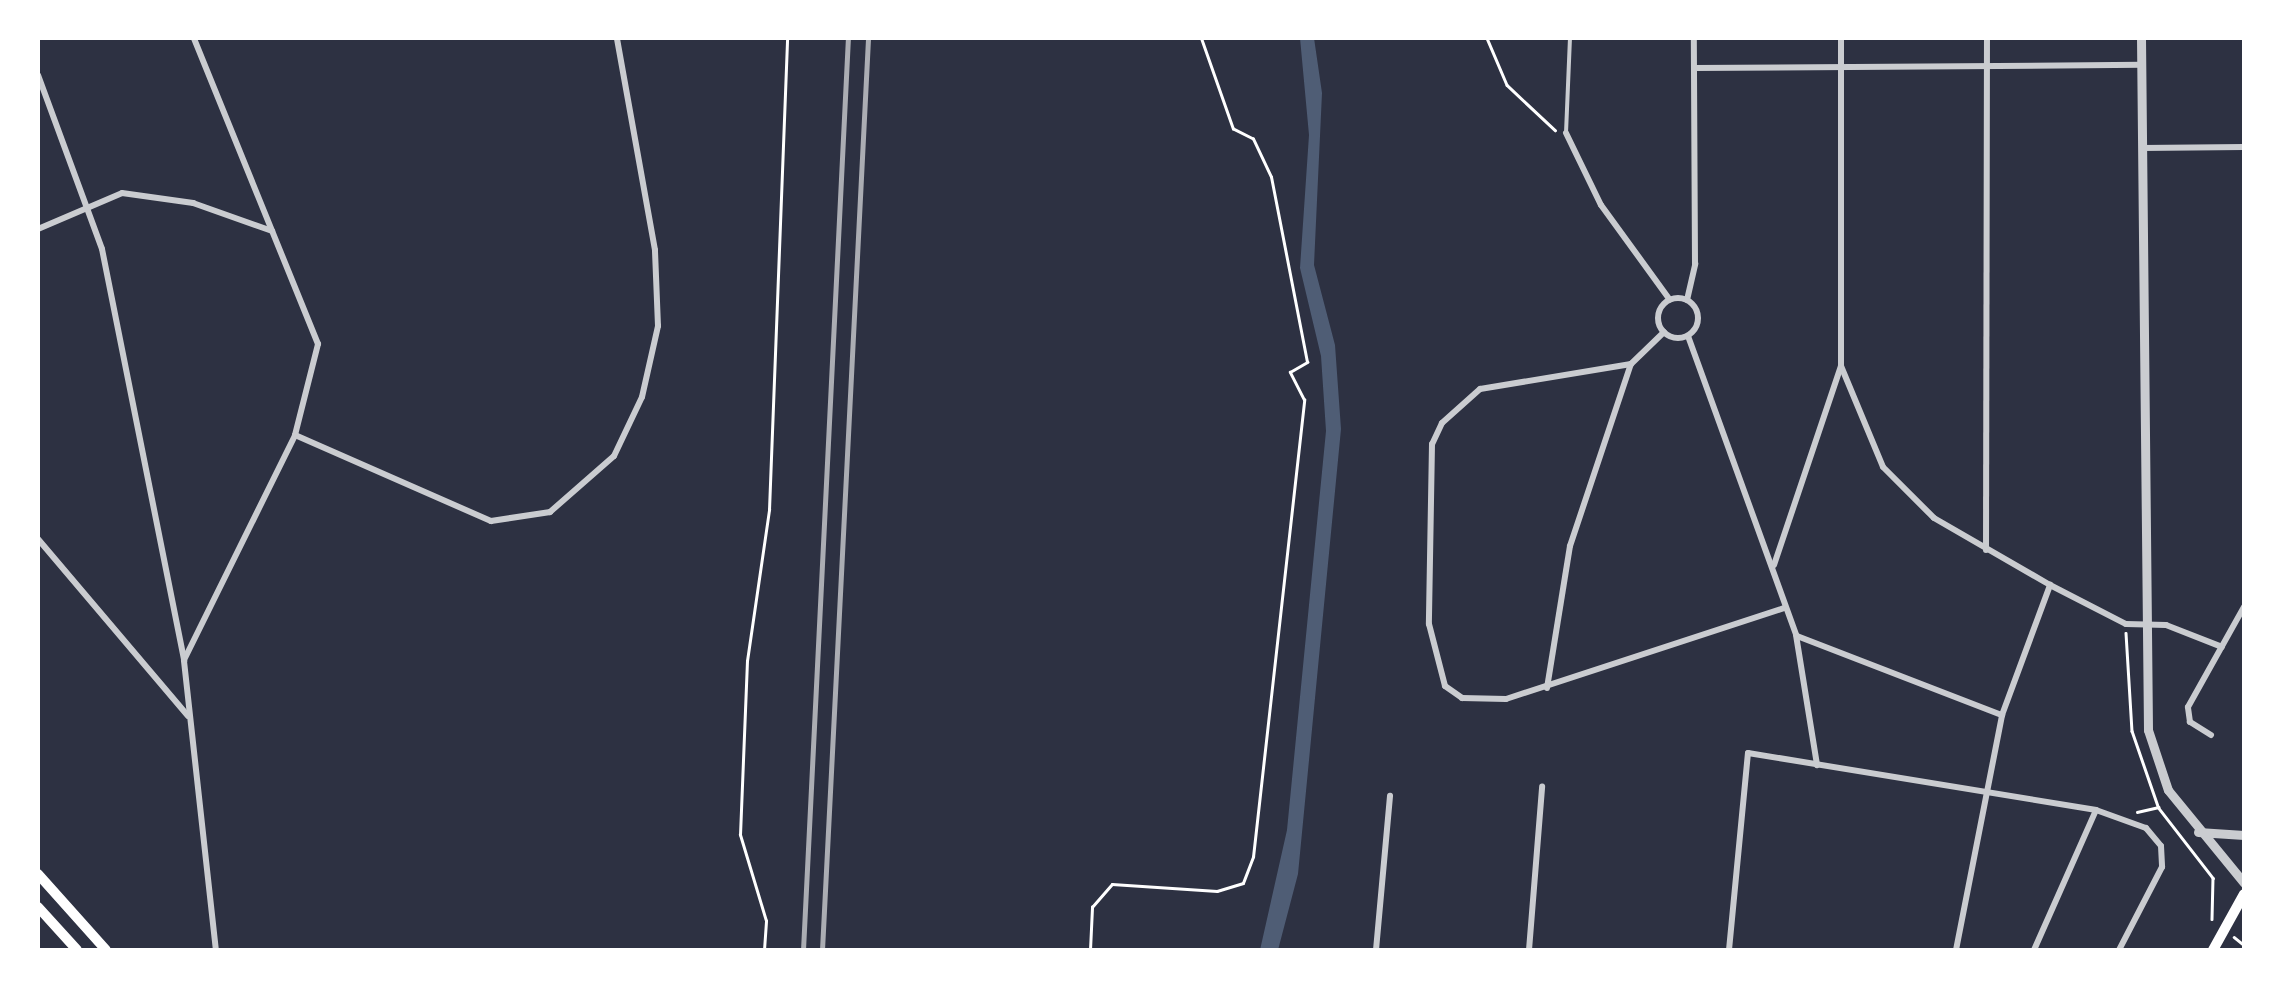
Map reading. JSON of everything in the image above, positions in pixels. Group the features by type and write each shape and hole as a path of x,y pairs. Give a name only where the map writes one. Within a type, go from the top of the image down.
{"main road":[{"path":"38,874 106,950"},
{"path":"2214,950 2244,894"},
{"path":"38,907 76,950"}],"street":[{"path":"184,661 295,435 318,344 194,38"},
{"path":"295,435 492,522 550,512 614,456 642,397 658,326 655,250 619,38"},
{"path":"1688,336 1698,320 1688,300 1694,38"},
{"path":"1774,566 1841,366 1841,38"},
{"path":"1986,550 1988,38"},
{"path":"2142,38 2144,626 2152,750 2196,832 2244,883"},
{"path":"1694,68 2142,65"},
{"path":"38,75 87,202 184,661 216,950"},
{"path":"1566,133 1601,205 1670,300"},
{"path":"2142,148 2244,147"},
{"path":"38,229 87,202 153,195 272,231"},
{"path":"1664,332 1660,311 1670,300 1688,300"},
{"path":"1664,332 1688,336"},
{"path":"1548,688 1570,546 1631,364 1664,332"},
{"path":"1688,336 1774,566 1796,636 1817,765"},
{"path":"1631,364 1480,389 1432,444 1436,671 1462,698 1482,702 1548,688 1785,608"},
{"path":"1841,366 1883,467 1934,518 2050,585 2144,626 2222,647"},
{"path":"38,539 189,717"},
{"path":"1956,950 2002,715 2050,585"},
{"path":"2212,736 2190,722 2188,707 2244,606"},
{"path":"1796,636 2002,715"},
{"path":"1729,950 1748,753 2096,810 2146,828 2161,846 2162,867 2120,950"},
{"path":"1529,950 1542,787"},
{"path":"1376,950 1390,796"},
{"path":"2034,950 2096,810"},
{"path":"2196,832 2244,835"}],"lane":[{"path":"1566,133 1570,38"}],"path":[{"path":"764,950 766,921 740,836 747,661 769,510 787,38"},
{"path":"1090,950 1092,907 1112,884 1216,891 1243,883 1253,857 1304,400 1290,372 1308,362 1271,177 1253,139 1234,130 1201,38"},
{"path":"1487,38 1507,86 1566,133"},
{"path":"2130,820 2158,807 2213,878 2207,914"}],"water":[{"path":"1300,38 1314,38 1322,93 1314,265 1335,345 1341,429 1298,874 1278,950 1260,950 1287,830 1326,431 1321,356 1300,268 1309,135"}],"railway":[{"path":"803,950 848,38"},
{"path":"822,950 868,38"}]}
